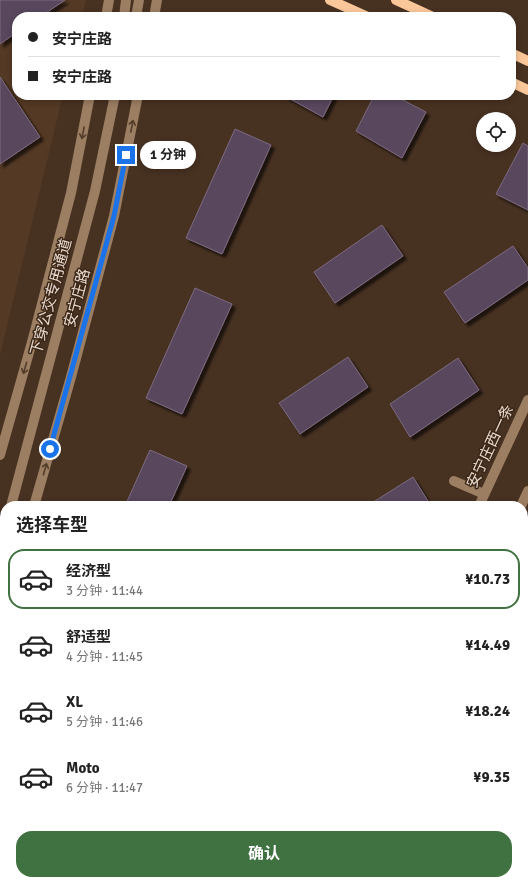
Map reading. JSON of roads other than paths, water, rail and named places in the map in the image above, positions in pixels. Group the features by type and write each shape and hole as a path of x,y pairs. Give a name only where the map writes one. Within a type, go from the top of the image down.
{"main road":[{"path":"330,0 357,12"},
{"path":"396,0 422,12"},
{"path":"516,55 528,61"},
{"path":"516,84 528,90"}],"street":[{"path":"107,12 109,0"},
{"path":"125,12 126,0"},
{"path":"137,12 139,0"},
{"path":"155,12 157,0"},
{"path":"0,455 32,342 71,193 89,100"},
{"name":"下穿公交专用通道","path":"12,501 95,191 114,100"},
{"name":"安宁庄路","path":"35,501 71,377 114,216 137,100"},
{"name":"安宁庄西一条","path":"481,501 528,400"},
{"path":"454,481 484,494"},
{"path":"523,501 528,491"}]}
